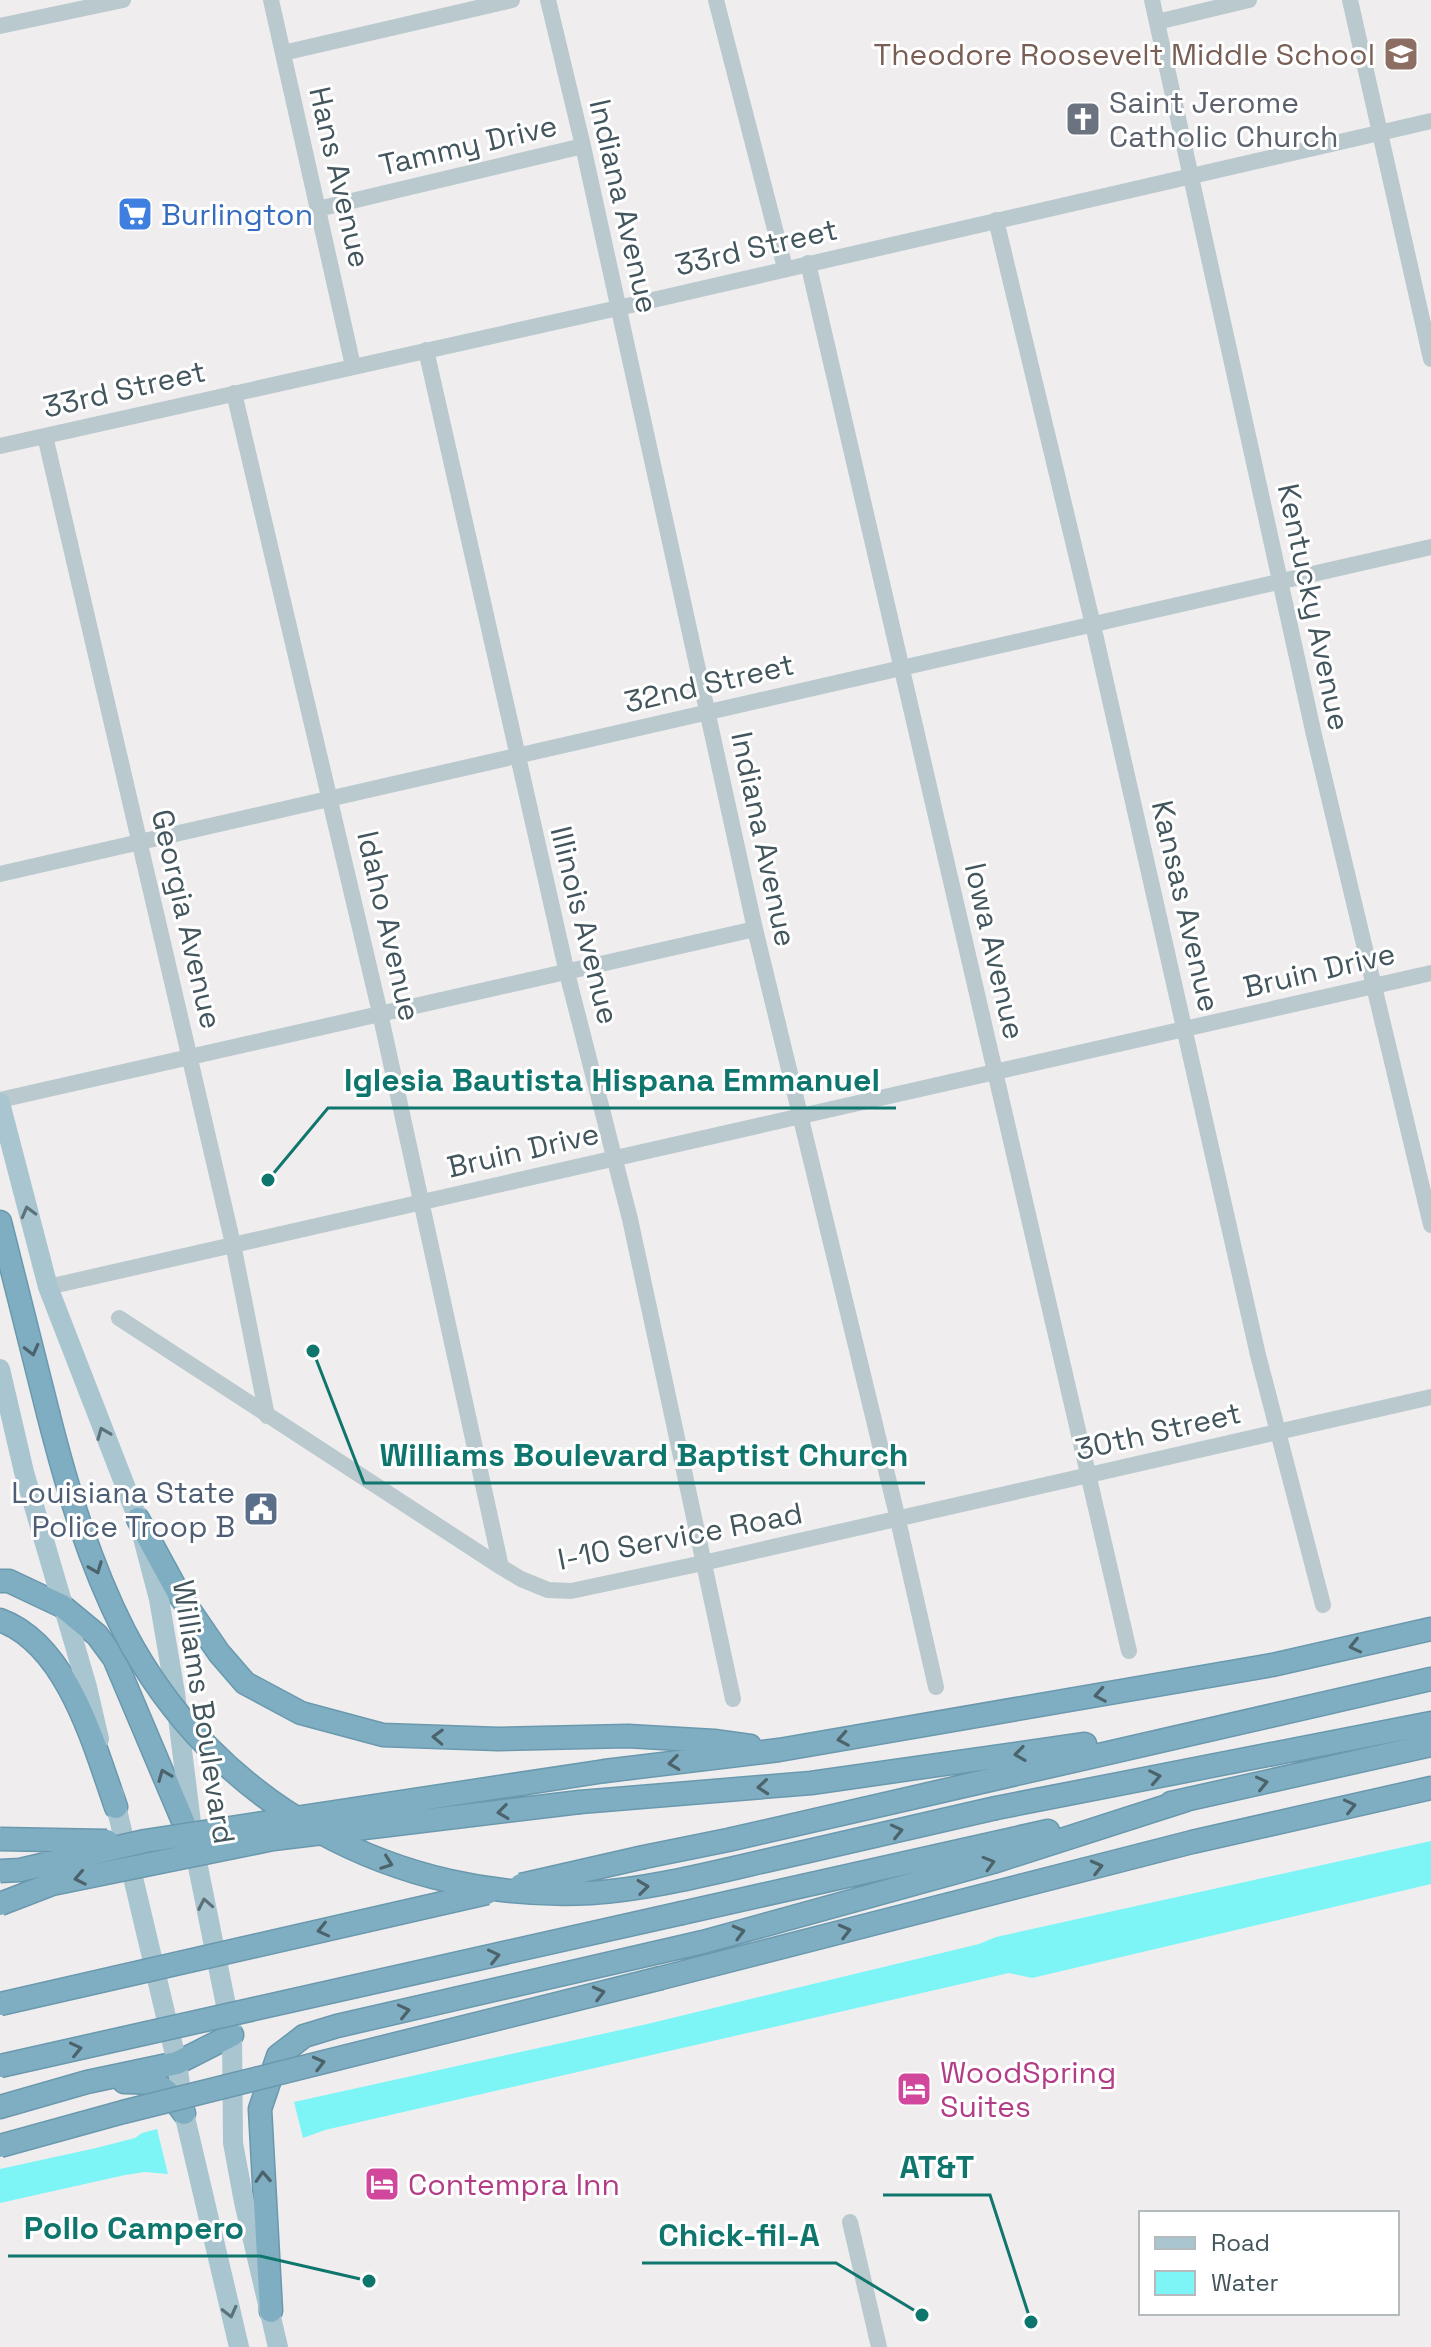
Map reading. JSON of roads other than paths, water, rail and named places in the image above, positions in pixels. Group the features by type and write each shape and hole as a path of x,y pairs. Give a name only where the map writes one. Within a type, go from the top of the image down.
{"highway":[{"path":"0,1222 75,1512 105,1592 152,1679 198,1737 242,1778 295,1818 352,1849 425,1876 477,1888 530,1894 593,1893 661,1884 996,1808 1431,1723"},
{"path":"138,1519 180,1596 219,1653 245,1683 301,1713 383,1735 498,1739 628,1736 714,1741 779,1750"},
{"path":"0,1581 9,1581 62,1606 97,1635 114,1658 194,1847"},
{"path":"0,1620 20,1630 43,1650 84,1714 116,1807"},
{"path":"0,1871 20,1870 145,1841 605,1771 779,1750 1272,1665 1431,1629"},
{"path":"0,2004 1431,1679"},
{"path":"0,1904 52,1884 273,1839 580,1802 811,1783 1236,1723"},
{"path":"0,2066 1431,1745"},
{"path":"0,2146 123,2112 1192,1842 1431,1788"},
{"path":"271,2311 260,2109 278,2056 304,2036 703,1942 993,1862 1186,1800"},
{"path":"0,1839 145,1841"},
{"path":"0,2107 87,2082 177,2063 232,2035"},
{"path":"87,2082 151,2082 168,2090 184,2113"}],"main road":[{"name":"Williams Boulevard","path":"0,1102 48,1287 138,1519 159,1599 175,1693 194,1847 232,2035 233,2143 278,2347"},
{"path":"0,1369 24,1472 87,1687 177,2063 184,2113 239,2347"}],"street":[{"path":"0,26 123,0"},
{"name":"Hans Avenue","path":"271,0 353,366"},
{"path":"283,53 512,0"},
{"name":"Indiana Avenue","path":"548,0 583,146 755,929 936,1687"},
{"path":"716,0 785,268"},
{"name":"Kentucky Avenue","path":"1152,0 1314,735 1431,1225"},
{"path":"1157,22 1249,0"},
{"path":"1350,0 1431,359"},
{"name":"33rd Street","path":"0,446 1431,121"},
{"name":"Tammy Drive","path":"318,209 583,146"},
{"name":"Kansas Avenue","path":"996,220 1093,625 1258,1355 1323,1605"},
{"name":"Iowa Avenue","path":"808,263 1129,1651"},
{"name":"Illinois Avenue","path":"426,350 516,756 630,1219 733,1699"},
{"name":"Idaho Avenue","path":"234,393 380,1013 501,1567"},
{"name":"Georgia Avenue","path":"45,436 233,1244 267,1416"},
{"name":"32nd Street","path":"0,874 1431,547"},
{"path":"0,1102 190,1056 755,929"},
{"name":"Bruin Drive","path":"48,1287 1431,973"},
{"name":"I-10 Service Road","path":"119,1318 501,1567 548,1590 571,1591 898,1519"},
{"name":"30th Street","path":"898,1519 1431,1397"},
{"path":"850,2222 879,2347"}],"water":[{"path":"1431,1841 1431,1884 1032,1978 1009,1973 325,2130 303,2138 294,2102 643,2025 979,1944 996,1937"},
{"path":"157,2129 168,2174 145,2172 125,2175 0,2203 0,2169 96,2148"}],"place":[{"name":"Theodore Roosevelt Middle School","path":"1401,54"},
{"name":"Saint Jerome Catholic Church","path":"1083,119"},
{"name":"Burlington","path":"135,214"},
{"name":"Iglesia Bautista Hispana Emmanuel","path":"268,1180"},
{"name":"Williams Boulevard Baptist Church","path":"313,1351"},
{"name":"Louisiana State Police Troop B","path":"261,1509"},
{"name":"WoodSpring Suites","path":"914,2089"},
{"name":"Contempra Inn","path":"382,2184"},
{"name":"Pollo Campero","path":"369,2281"},
{"name":"Chick-fil-A","path":"922,2315"},
{"name":"AT&T","path":"1031,2322"}]}
